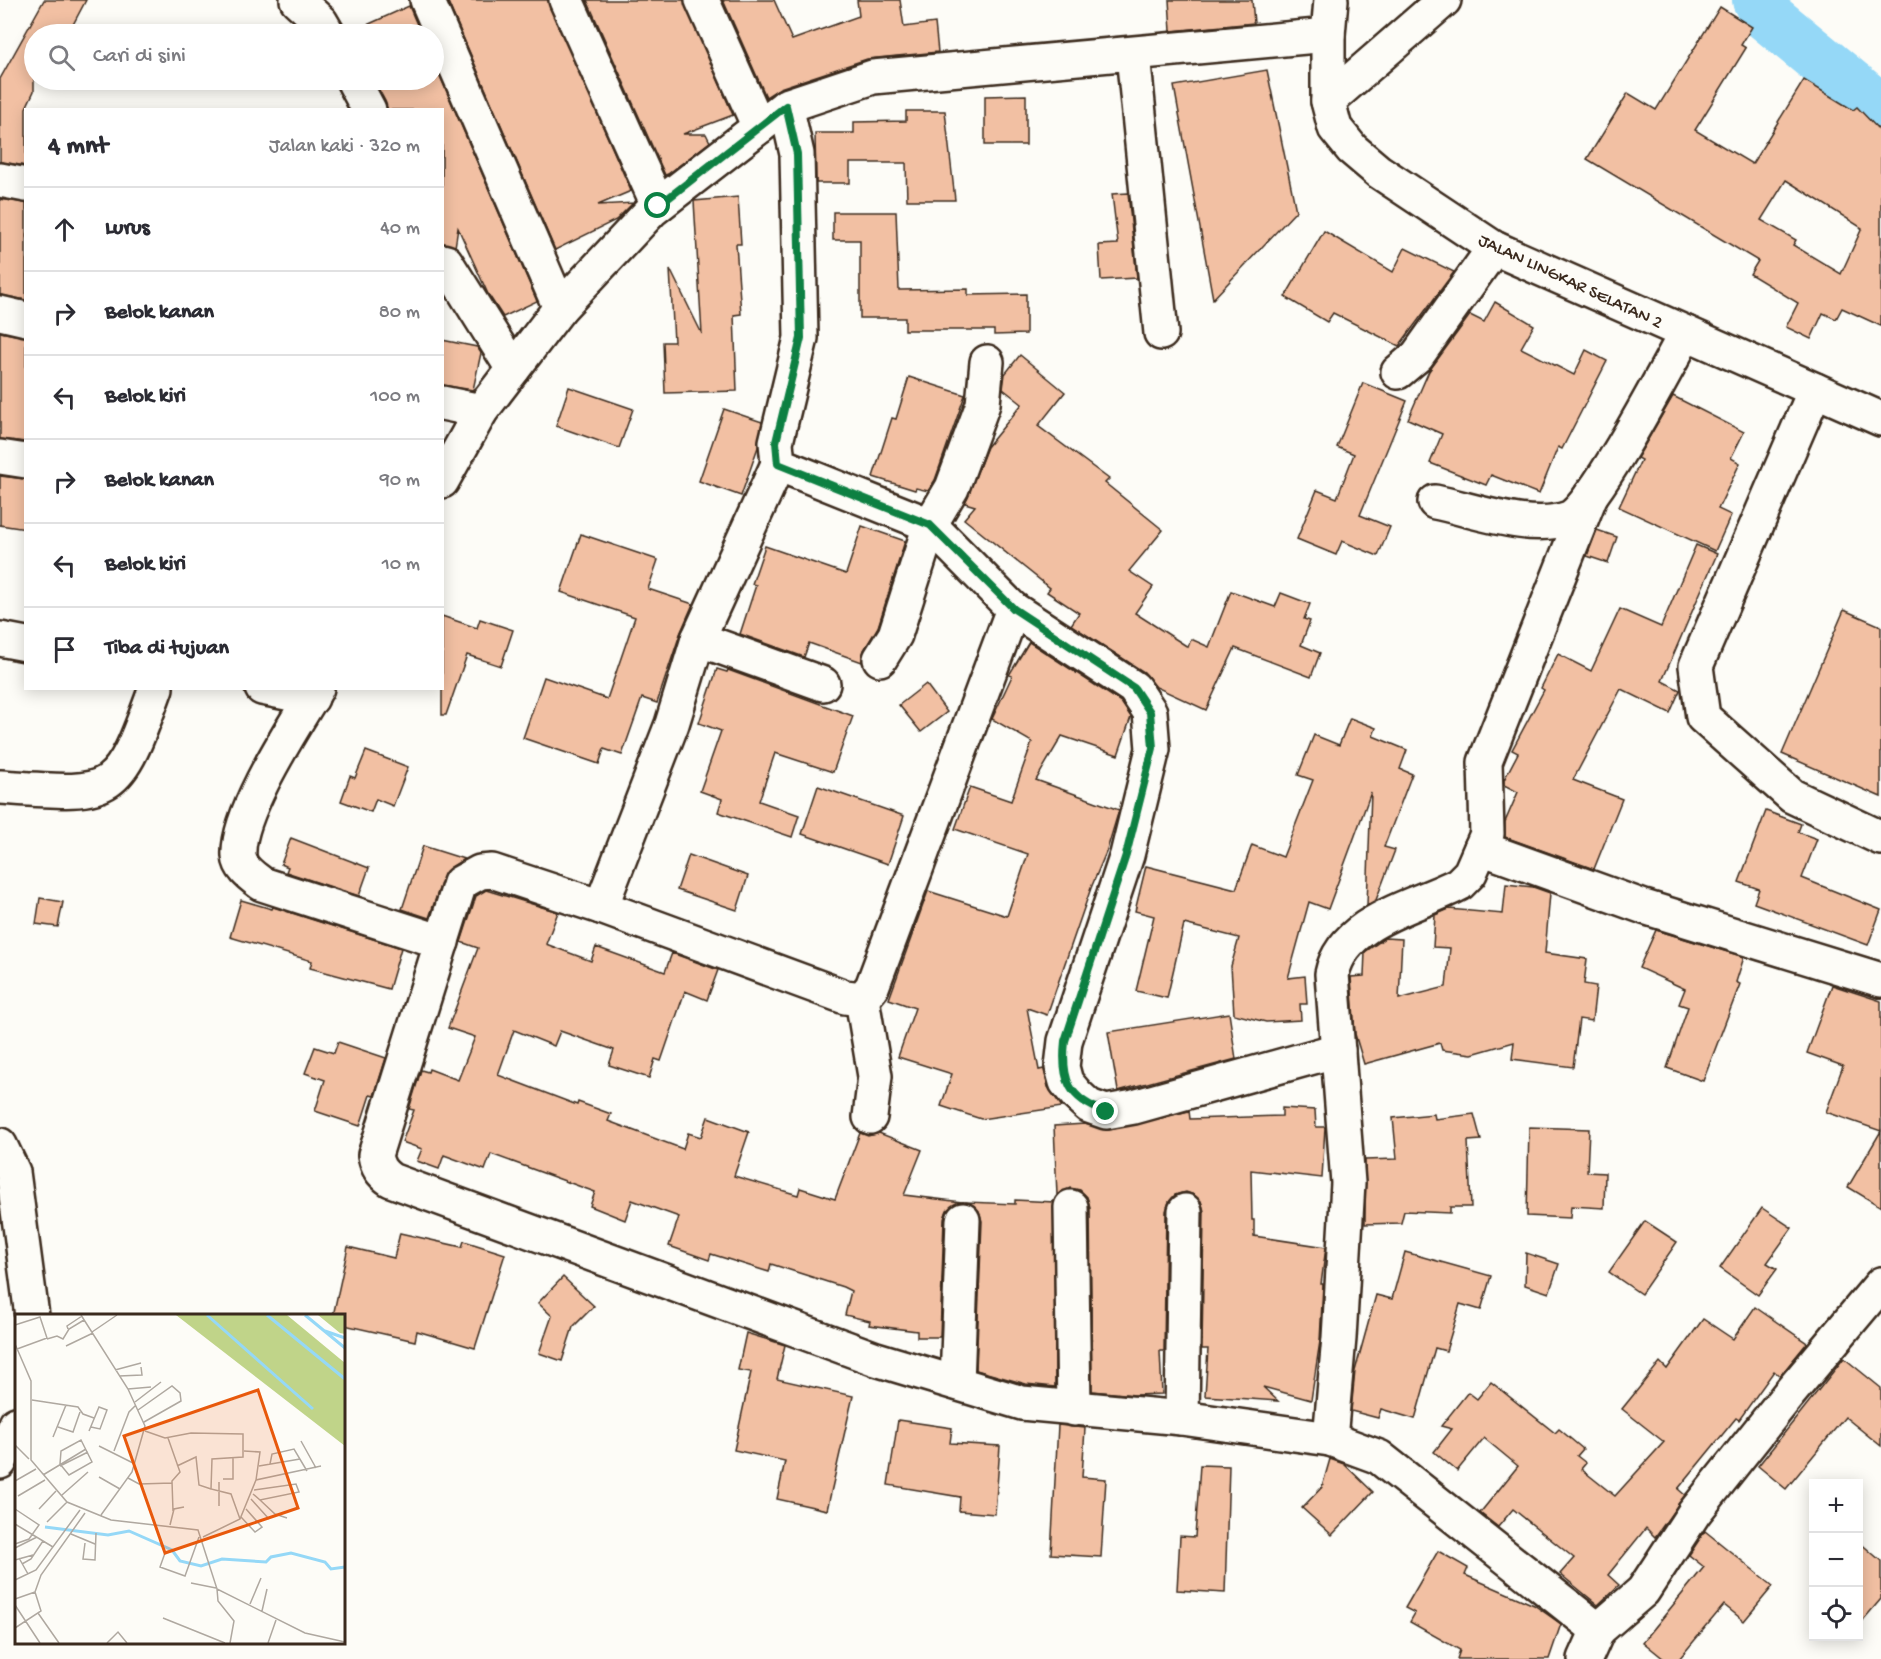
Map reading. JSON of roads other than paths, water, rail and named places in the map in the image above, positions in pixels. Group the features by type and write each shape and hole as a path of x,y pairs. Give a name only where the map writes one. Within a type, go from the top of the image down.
{"main road":[{"path":"297,0 322,24"},
{"path":"427,0 437,24"},
{"path":"567,0 658,206"},
{"path":"702,0 759,127"},
{"name":"JALAN LINGKAR SELATAN 2","path":"1331,0 1328,35 1328,101 1335,128 1352,149 1378,171 1494,248 1881,419"},
{"path":"1328,101 1444,0"},
{"path":"444,478 482,411 560,308 658,206 786,106 873,76 1328,35"},
{"path":"444,39 560,308"},
{"path":"1133,54 1161,333"},
{"path":"358,90 368,108"},
{"path":"600,907 672,724 698,639 778,464 776,442 801,338 797,154 786,106"},
{"path":"0,180 24,185"},
{"path":"1398,372 1417,356 1494,248"},
{"path":"444,260 513,369"},
{"path":"0,314 24,319"},
{"path":"1330,1439 1339,1338 1348,1183 1332,974 1335,960 1344,947 1370,924 1459,884 1470,873 1487,834 1485,762 1591,495 1686,333"},
{"path":"880,659 891,644 899,625 930,525 952,488 983,404 987,362"},
{"path":"1815,390 1696,666 1700,697 1703,717 1792,796 1881,838"},
{"path":"444,403 482,411"},
{"path":"0,457 24,461"},
{"path":"778,464 930,525 1014,609 1134,688 1150,712 1153,748 1126,855 1065,1041 1062,1067 1066,1082 1089,1106 1106,1112 1134,1107 1338,1050"},
{"path":"1435,502 1533,523 1571,518 1591,495"},
{"path":"862,999 872,987 1014,609"},
{"path":"0,639 24,644"},
{"path":"698,639 823,684"},
{"path":"0,787 73,792 92,789 110,782 121,771 132,753 155,690"},
{"path":"283,690 315,693 264,777 243,831 239,857 244,869 262,884 442,942"},
{"path":"1481,848 1644,907 1881,980"},
{"path":"862,999 845,997 600,907 492,871 480,872 460,883 375,1155 381,1173 391,1180 876,1359 1022,1402 1182,1418 1330,1439 1379,1457 1592,1645 1642,1591 1694,1513 1788,1395 1881,1284"},
{"path":"862,999 870,1032 874,1076 870,1117"},
{"path":"0,1145 13,1172 32,1314"},
{"path":"1071,1207 1074,1409"},
{"path":"1182,1418 1185,1211"},
{"path":"957,1383 963,1220"},
{"path":"0,1462 15,1426"}],"waterway":[{"path":"1758,0 1766,15 1881,110"}]}
